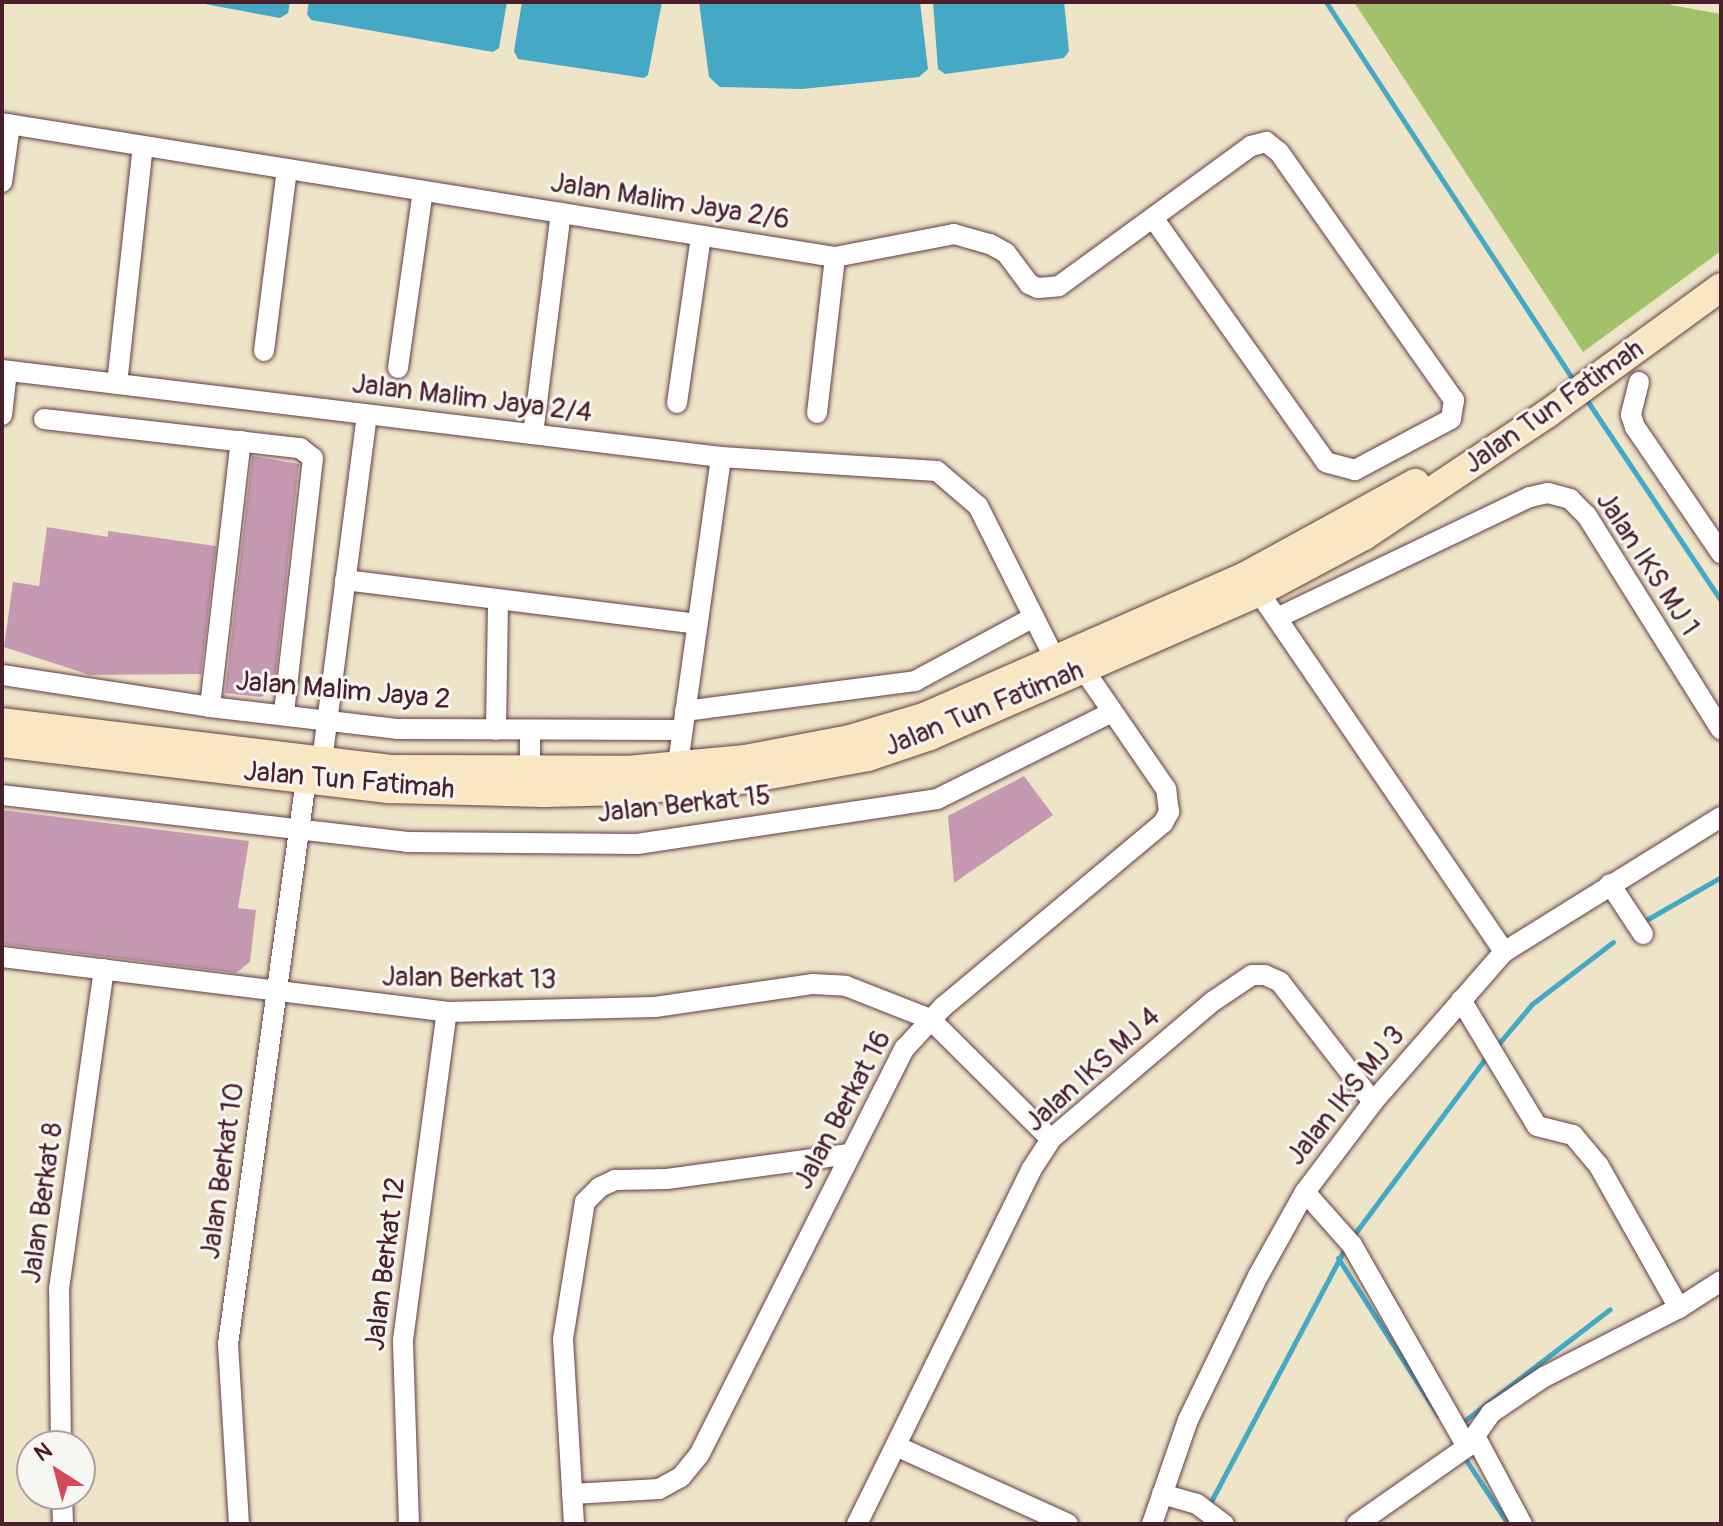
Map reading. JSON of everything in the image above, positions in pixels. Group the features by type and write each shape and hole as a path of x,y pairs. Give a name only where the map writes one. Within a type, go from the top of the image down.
{"main road":[{"name":"Jalan Tun Fatimah","path":"1596,369 1721,268"},
{"name":"Jalan Tun Fatimah","path":"2,722 314,770 400,790 544,793 676,776 864,736 924,717 1070,660 1253,584 1406,510 1596,369 1721,287"},
{"name":"Jalan Tun Fatimah","path":"2,743 314,770 627,770 676,776"}],"street":[{"name":"Jalan Malim Jaya 2/6","path":"6,124 835,257 954,234 990,244 1006,253 1029,284 1046,288 1059,286 1251,146 1266,142 1279,152 1445,387 1454,400 1455,411 1446,424 1355,470 1335,466 1320,454 1153,218"},
{"path":"2,182 6,124"},
{"path":"117,384 143,146"},
{"path":"264,351 287,169"},
{"path":"398,368 423,191"},
{"path":"533,434 561,213"},
{"path":"677,403 701,236"},
{"path":"817,413 835,257"},
{"path":"2,415 5,371"},
{"name":"Jalan Malim Jaya 2/4","path":"5,371 721,457 937,471"},
{"path":"1639,382 1631,415 1635,427 1721,553"},
{"name":"Jalan Berkat 10","path":"239,1524 228,1344 300,828 326,720 367,415"},
{"path":"44,419 300,448 313,458 284,714"},
{"path":"210,707 241,441"},
{"path":"676,776 721,457"},
{"name":"Jalan Berkat 16","path":"572,1494 659,1489 681,1477 699,1455 895,1063 930,1019 1163,823 1169,812 1166,789 1112,712 1034,617 978,506 937,471"},
{"name":"Jalan IKS MJ 1","path":"1277,618 1530,497 1548,493 1570,499 1587,516 1721,730"},
{"path":"345,580 697,624"},
{"path":"1253,584 1504,952"},
{"path":"496,730 498,600"},
{"name":"Jalan Malim Jaya 2","path":"2,675 210,707 397,729 530,730 683,720 915,681 1034,617"},
{"name":"Jalan Berkat 15","path":"2,795 406,842 637,844 937,799 1112,712"},
{"path":"530,730 530,770"},
{"name":"Jalan IKS MJ 3","path":"1152,1524 1194,1407 1251,1290 1305,1192 1373,1102 1504,952 1721,817"},
{"path":"1610,884 1643,934"},
{"name":"Jalan Berkat 13","path":"2,957 447,1012 655,1007 828,984 857,988 930,1019"},
{"name":"Jalan Berkat 8","path":"61,1430 59,1289 104,969"},
{"name":"Jalan IKS MJ 4","path":"857,1524 1031,1170 1051,1139 1212,1002 1252,975 1265,975 1280,982 1373,1102"},
{"path":"1461,1000 1537,1126 1573,1135 1599,1166 1679,1308"},
{"name":"Jalan Berkat 12","path":"409,1524 403,1340 447,1012"},
{"path":"930,1019 1051,1139"},
{"path":"574,1524 563,1339 585,1202 600,1187 615,1180 667,1179 849,1154"},
{"path":"1305,1192 1328,1214 1352,1245 1522,1524"},
{"path":"1357,1524 1471,1442 1491,1413 1544,1377 1679,1308 1721,1281"},
{"path":"896,1446 1068,1524"},
{"path":"1162,1494 1197,1504 1222,1522"}],"green space":[{"path":"1354,2 1670,2 1671,5 1721,14 1721,251 1583,352"}],"water":[{"path":"194,2 290,2 288,13 280,18"},
{"path":"309,2 507,2 499,48 493,52 311,20 307,14"},
{"path":"522,2 662,2 648,75 644,78 518,59 514,51"},
{"path":"699,2 920,2 928,69 919,77 802,89 720,87 709,77"},
{"path":"933,2 1064,2 1069,51 1064,58 945,74 938,69"}],"building":[{"path":"252,456 299,464 274,690 261,697 225,693"},
{"path":"47,527 108,537 108,531 216,546 201,674 90,675 4,647 13,582 39,586"},
{"path":"1024,776 1053,815 954,883 948,816"},
{"path":"2,810 249,841 238,908 256,910 250,962 236,973 2,944"}],"waterway":[{"path":"1326,2 1574,381"},
{"path":"1584,396 1721,601"},
{"path":"1648,919 1721,877"},
{"path":"1495,1048 1532,1004 1613,942"},
{"path":"1353,1236 1488,1055"},
{"path":"1208,1507 1347,1244"},
{"path":"1338,1258 1438,1415"},
{"path":"1459,1425 1610,1309"},
{"path":"1464,1457 1508,1524"}]}
